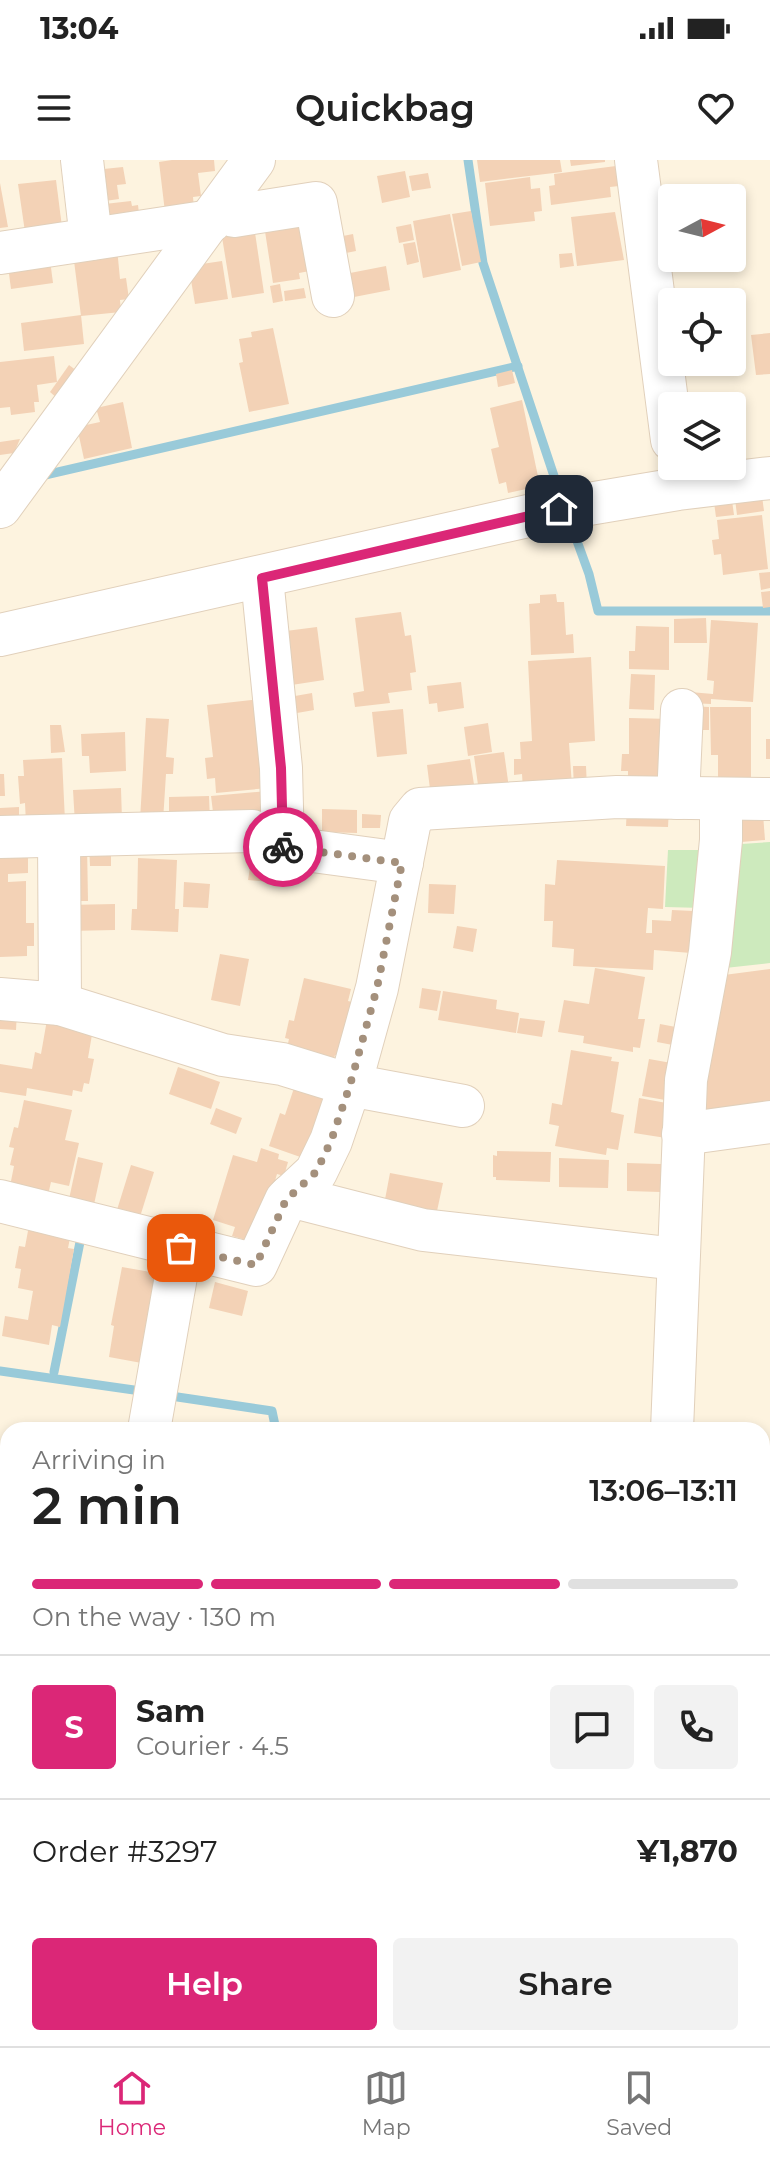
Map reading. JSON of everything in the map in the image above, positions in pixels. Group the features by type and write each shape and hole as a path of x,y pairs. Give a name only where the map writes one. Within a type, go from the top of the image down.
{"street":[{"path":"82,160 91,239"},
{"path":"0,507 254,160"},
{"path":"636,160 666,392"},
{"path":"0,253 91,239 215,214 234,216 316,203 333,296"},
{"path":"746,478 770,478"},
{"path":"0,635 262,578 669,480"},
{"path":"262,578 281,768 283,847"},
{"path":"678,798 682,710"},
{"path":"0,1201 256,1265 290,1196 316,1172 331,1141 377,988 410,821 420,809 617,797 770,799"},
{"path":"672,1422 686,1080 710,952 721,840 721,799"},
{"path":"0,837 252,831 283,847 402,863"},
{"path":"59,836 60,1004"},
{"path":"0,999 60,1004 223,1055 282,1064 350,1085 463,1106"},
{"path":"683,1134 770,1122"},
{"path":"290,1196 423,1230 677,1259"},
{"path":"150,1422 181,1248"}],"green space":[{"path":"770,842 770,963 716,969 726,845"},
{"path":"668,850 707,850 703,908 665,907"}],"building":[{"path":"214,160 215,171 198,173 201,196 193,197 194,208 165,212 159,162"},
{"path":"477,160 560,160 562,172 480,182"},
{"path":"570,160 605,160 605,162 571,166"},
{"path":"616,166 619,186 610,187 611,197 551,205 549,186 555,185 554,174"},
{"path":"123,167 126,184 117,185 119,199 98,202 94,170"},
{"path":"405,171 410,197 382,203 377,176"},
{"path":"428,173 431,188 412,191 409,176"},
{"path":"530,177 531,189 540,188 542,211 534,212 535,221 490,226 485,183"},
{"path":"56,180 62,227 25,232 18,184"},
{"path":"0,183 8,227 0,228"},
{"path":"131,201 132,206 138,205 140,222 99,227 96,205"},
{"path":"471,211 481,262 462,266 452,214"},
{"path":"615,212 624,260 577,266 571,217"},
{"path":"450,214 461,270 423,278 413,221"},
{"path":"307,218 315,270 299,273 300,279 273,283 264,225"},
{"path":"411,224 414,240 399,243 396,227"},
{"path":"254,226 264,293 232,298 221,231"},
{"path":"353,234 356,251 336,255 333,238"},
{"path":"415,242 419,262 407,265 403,244"},
{"path":"117,248 120,279 126,278 129,299 120,300 121,312 81,316 73,253"},
{"path":"572,253 574,266 560,268 559,254"},
{"path":"50,260 53,283 11,289 8,266"},
{"path":"222,261 228,299 195,304 190,274 195,265"},
{"path":"386,266 390,290 349,298 345,274"},
{"path":"280,284 283,301 273,303 270,286"},
{"path":"304,288 306,298 285,301 284,291"},
{"path":"81,315 84,344 24,351 21,323"},
{"path":"273,328 289,404 249,412 239,363 243,362 239,339 252,337 251,332"},
{"path":"770,333 770,374 756,375 751,335"},
{"path":"54,356 57,382 37,385 39,402 34,402 35,412 11,415 10,407 0,408 0,362"},
{"path":"69,365 77,371 57,398 50,392"},
{"path":"512,370 515,383 498,387 496,374"},
{"path":"522,400 540,486 508,493 506,482 499,484 491,449 499,447 490,408"},
{"path":"123,402 132,448 84,459 77,427 100,422 96,408"},
{"path":"20,439 14,453 0,455 0,442"},
{"path":"761,488 764,511 737,515 734,491"},
{"path":"731,493 734,515 716,517 713,495"},
{"path":"762,515 768,569 723,575 721,554 714,555 712,540 719,539 717,520"},
{"path":"770,572 770,588 761,590 759,573"},
{"path":"770,591 770,607 763,608 761,592"},
{"path":"556,594 557,602 564,602 566,635 573,634 574,653 531,655 529,604 540,603 540,595"},
{"path":"401,612 405,636 411,635 416,672 410,673 412,690 388,693 390,703 355,707 353,693 364,691 355,618"},
{"path":"706,618 707,643 674,643 674,619"},
{"path":"711,620 758,623 753,702 711,699 711,704 689,703 690,692 713,694 714,681 707,680"},
{"path":"636,626 669,627 669,670 629,669 629,651 635,651"},
{"path":"317,627 324,680 285,686 278,632"},
{"path":"591,657 595,741 569,743 572,786 523,789 522,774 514,775 514,759 521,759 520,742 532,741 528,661"},
{"path":"631,674 655,675 654,710 629,709"},
{"path":"461,682 464,708 438,712 437,703 429,704 427,686"},
{"path":"312,693 314,710 297,713 295,696"},
{"path":"260,699 268,788 216,793 215,778 207,779 205,758 213,757 207,705"},
{"path":"687,706 709,707 709,730 687,730"},
{"path":"710,707 751,707 751,783 718,783 718,755 711,755"},
{"path":"403,709 407,754 377,757 372,712"},
{"path":"146,718 169,719 166,757 174,758 173,774 166,774 163,821 140,820"},
{"path":"629,718 672,719 672,787 628,786 628,771 621,771 622,754 629,754"},
{"path":"488,723 492,752 468,756 464,727"},
{"path":"50,725 61,725 65,752 51,753"},
{"path":"125,732 126,771 90,773 89,756 82,756 81,734"},
{"path":"766,739 770,739 770,759 766,759"},
{"path":"504,752 509,788 479,792 474,756"},
{"path":"62,758 65,821 26,823 25,803 20,804 18,776 24,776 23,760"},
{"path":"470,759 475,791 431,797 427,765"},
{"path":"573,766 586,766 587,788 574,789"},
{"path":"0,774 4,774 5,796 0,796"},
{"path":"121,788 122,821 75,824 73,790"},
{"path":"267,791 270,814 214,820 211,796"},
{"path":"209,796 210,821 169,822 169,797"},
{"path":"19,807 19,817 0,817 0,808"},
{"path":"627,807 669,808 668,827 626,826"},
{"path":"322,809 357,810 357,833 322,832"},
{"path":"362,814 381,815 380,828 362,828"},
{"path":"763,814 765,840 730,843 728,816"},
{"path":"111,843 111,866 90,866 89,844"},
{"path":"87,844 88,901 67,901 65,845"},
{"path":"28,846 28,873 8,874 8,882 26,881 26,923 34,923 34,946 27,946 27,956 0,957 0,847"},
{"path":"138,858 177,860 175,909 179,909 178,932 131,930 132,909 137,909"},
{"path":"557,860 665,866 663,909 648,908 646,933 652,933 652,920 671,921 672,910 694,911 691,953 654,950 653,970 573,966 574,949 552,947 553,921 544,921 545,884 555,885"},
{"path":"251,861 271,864 269,882 248,880"},
{"path":"184,882 210,884 208,908 183,907"},
{"path":"429,884 456,885 454,914 428,913"},
{"path":"115,904 115,930 69,931 68,905"},
{"path":"457,926 477,929 473,952 453,948"},
{"path":"220,954 249,959 240,1006 211,1000"},
{"path":"595,968 645,977 638,1019 645,1019 640,1048 633,1047 633,1052 583,1043 584,1036 558,1032 564,1000 589,1004"},
{"path":"770,969 770,1104 702,1114 724,975"},
{"path":"304,978 351,989 348,1001 352,1002 343,1057 335,1055 332,1067 285,1056 289,1020 294,1021"},
{"path":"422,988 441,991 437,1011 419,1008"},
{"path":"443,991 497,1000 496,1009 519,1013 516,1033 438,1020"},
{"path":"0,1010 17,1011 16,1030 0,1029"},
{"path":"48,1014 94,1023 88,1058 94,1059 89,1084 84,1083 82,1092 73,1090 72,1096 27,1088 26,1096 0,1092 0,1064 32,1069 35,1052 41,1054"},
{"path":"520,1018 545,1021 542,1037 517,1033"},
{"path":"660,1024 681,1028 678,1046 657,1042"},
{"path":"571,1050 612,1057 611,1061 619,1062 611,1112 624,1115 618,1150 607,1148 606,1155 555,1146 559,1126 549,1124 552,1103 562,1105"},
{"path":"649,1059 677,1064 671,1101 642,1096"},
{"path":"178,1067 220,1082 211,1109 169,1094"},
{"path":"296,1082 334,1095 306,1159 269,1146 280,1113 285,1115"},
{"path":"639,1098 672,1104 666,1138 634,1133"},
{"path":"24,1100 72,1110 65,1140 79,1143 69,1186 51,1182 48,1195 10,1186 14,1148 9,1147 14,1127 18,1128"},
{"path":"216,1108 242,1118 236,1134 210,1124"},
{"path":"261,1148 279,1154 278,1159 288,1162 284,1176 277,1174 256,1243 232,1236 235,1227 213,1220 233,1155 257,1162"},
{"path":"497,1151 551,1152 550,1182 496,1180 493,1177 493,1155 497,1156"},
{"path":"78,1157 103,1163 93,1209 68,1204"},
{"path":"559,1158 609,1160 608,1188 559,1187"},
{"path":"627,1163 661,1164 661,1192 627,1191"},
{"path":"131,1165 154,1172 139,1220 116,1213"},
{"path":"390,1173 443,1183 437,1211 430,1209 427,1219 383,1210"},
{"path":"30,1220 72,1228 68,1248 74,1249 60,1327 52,1325 49,1345 2,1336 5,1316 28,1320 33,1291 18,1288 21,1269 15,1268 19,1246 25,1247"},
{"path":"122,1267 162,1274 147,1364 109,1357 114,1326 111,1325"},
{"path":"215,1282 248,1291 242,1316 209,1308"}],"waterway":[{"path":"468,160 483,263 561,497"},
{"path":"45,475 518,366"},
{"path":"569,519 589,574 598,611 770,611"},
{"path":"54,1372 82,1232"},
{"path":"0,1371 141,1391"},
{"path":"164,1395 272,1411 274,1422"}],"way so far":[{"path":"181,1248 256,1265 286,1200 316,1172 331,1141 377,988 402,863 283,847"}],"route":[{"path":"283,847 281,768 262,578 559,509"}]}
